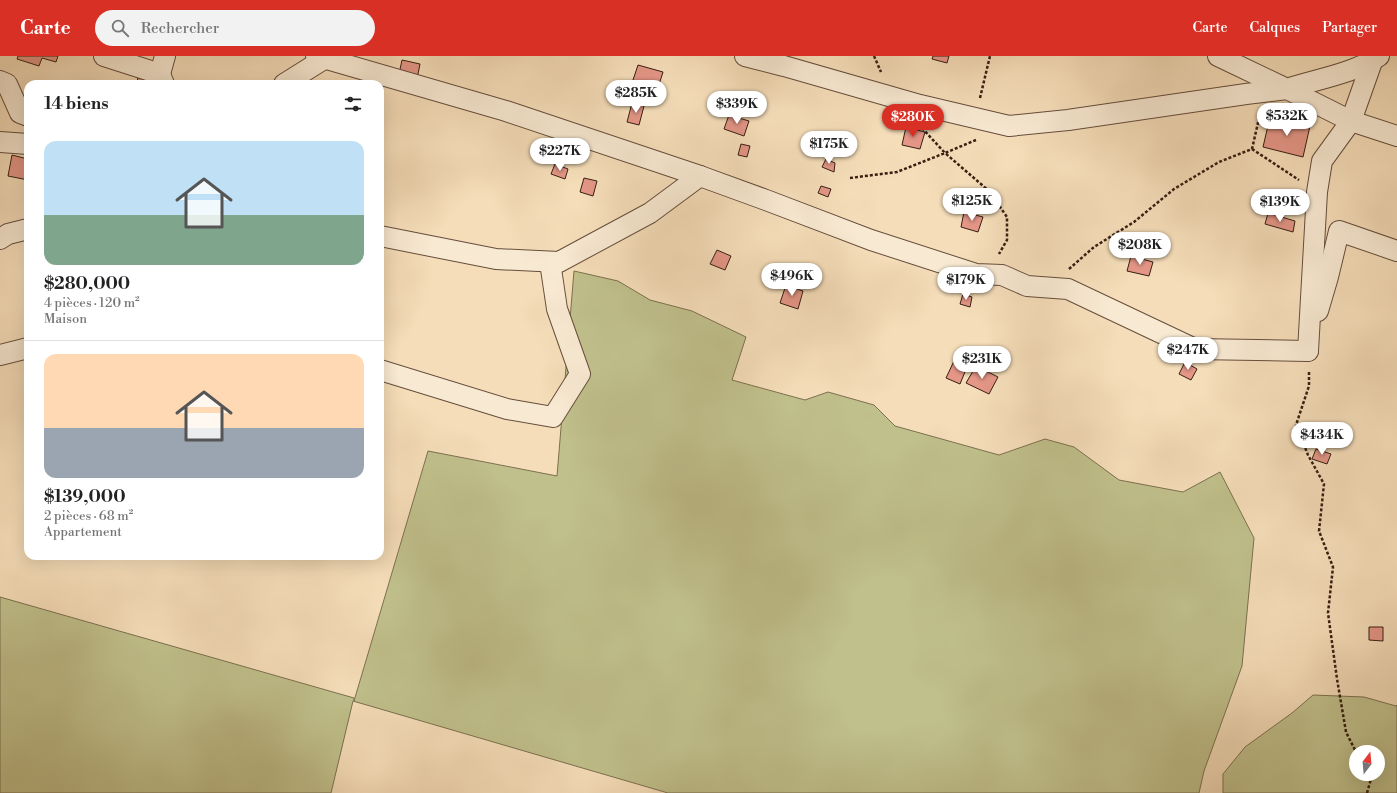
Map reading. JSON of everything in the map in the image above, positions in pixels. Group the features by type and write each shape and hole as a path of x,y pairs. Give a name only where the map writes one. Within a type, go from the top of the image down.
{"street":[{"path":"104,56 163,71"},
{"path":"745,56 920,105 1009,126 1068,120 1264,91 1287,89 1340,74 1376,57"},
{"path":"1218,56 1351,121 1397,136"},
{"path":"289,80 320,57 506,111 700,176 871,240 976,274 1002,275 1028,286 1068,289 1195,349 1308,352"},
{"path":"1308,352 1317,192 1322,161 1351,121 1376,57"},
{"path":"0,81 8,84 20,113 24,114"},
{"path":"0,142 24,144"},
{"path":"384,237 496,259 559,262 650,213 700,176"},
{"path":"0,239 8,234 24,230"},
{"path":"1308,352 1310,334 1328,277 1339,231 1397,251"},
{"path":"384,371 507,409 553,417 580,374 557,309 550,262"},
{"path":"0,355 24,349"}],"path":[{"path":"975,118 990,56"},
{"path":"1252,149 1264,91"},
{"path":"919,125 945,153 989,191 1007,217 1007,240 994,262 990,275"},
{"path":"1252,149 1317,192"},
{"path":"1047,287 1094,248 1134,222 1174,189 1219,162 1252,149"},
{"path":"850,178 897,172 945,153"},
{"path":"1308,352 1309,386 1296,425 1308,455 1324,484 1319,531 1332,567 1328,613 1346,732 1352,745"},
{"path":"1367,793 1370,781"}],"green space":[{"path":"574,271 618,281 650,300 692,311 746,337 732,380 805,400 828,392 874,405 895,426 999,455 1045,439 1074,447 1119,480 1183,492 1220,472 1254,538 1242,666 1204,771 1199,793 668,793 353,701 331,793 0,793 0,597 354,698 354,701 428,451 557,476"},
{"path":"1313,695 1364,697 1396,706 1397,705 1397,793 1223,793 1223,774 1245,747 1292,713"}],"building":[{"path":"18,56 58,56 56,62 42,58 39,66 17,59"},
{"path":"933,56 949,56 947,63 932,59"},
{"path":"402,60 420,64 417,79 399,74"},
{"path":"638,65 663,72 657,91 632,83"},
{"path":"139,75 157,80 137,80"},
{"path":"632,103 644,106 639,125 627,122"},
{"path":"729,115 749,121 744,136 724,129"},
{"path":"1270,117 1310,126 1303,157 1263,147"},
{"path":"906,127 925,132 920,149 902,145"},
{"path":"741,144 750,146 747,157 738,155"},
{"path":"12,155 24,158 24,179 8,176"},
{"path":"826,159 835,163 834,172 822,167"},
{"path":"555,164 568,169 565,179 551,174"},
{"path":"584,178 597,181 593,196 580,192"},
{"path":"821,186 831,189 828,197 818,193"},
{"path":"964,212 983,217 978,232 961,227"},
{"path":"1268,213 1295,221 1293,232 1265,224"},
{"path":"717,250 731,256 725,270 710,264"},
{"path":"1131,256 1153,262 1149,276 1127,271"},
{"path":"786,285 803,291 798,309 780,303"},
{"path":"963,294 972,297 970,307 960,304"},
{"path":"954,361 967,367 960,384 946,378"},
{"path":"1185,362 1197,369 1191,380 1179,374"},
{"path":"976,366 998,377 989,394 966,383"},
{"path":"1316,449 1331,454 1327,464 1312,459"},
{"path":"1369,627 1383,627 1383,641 1369,640"}]}
